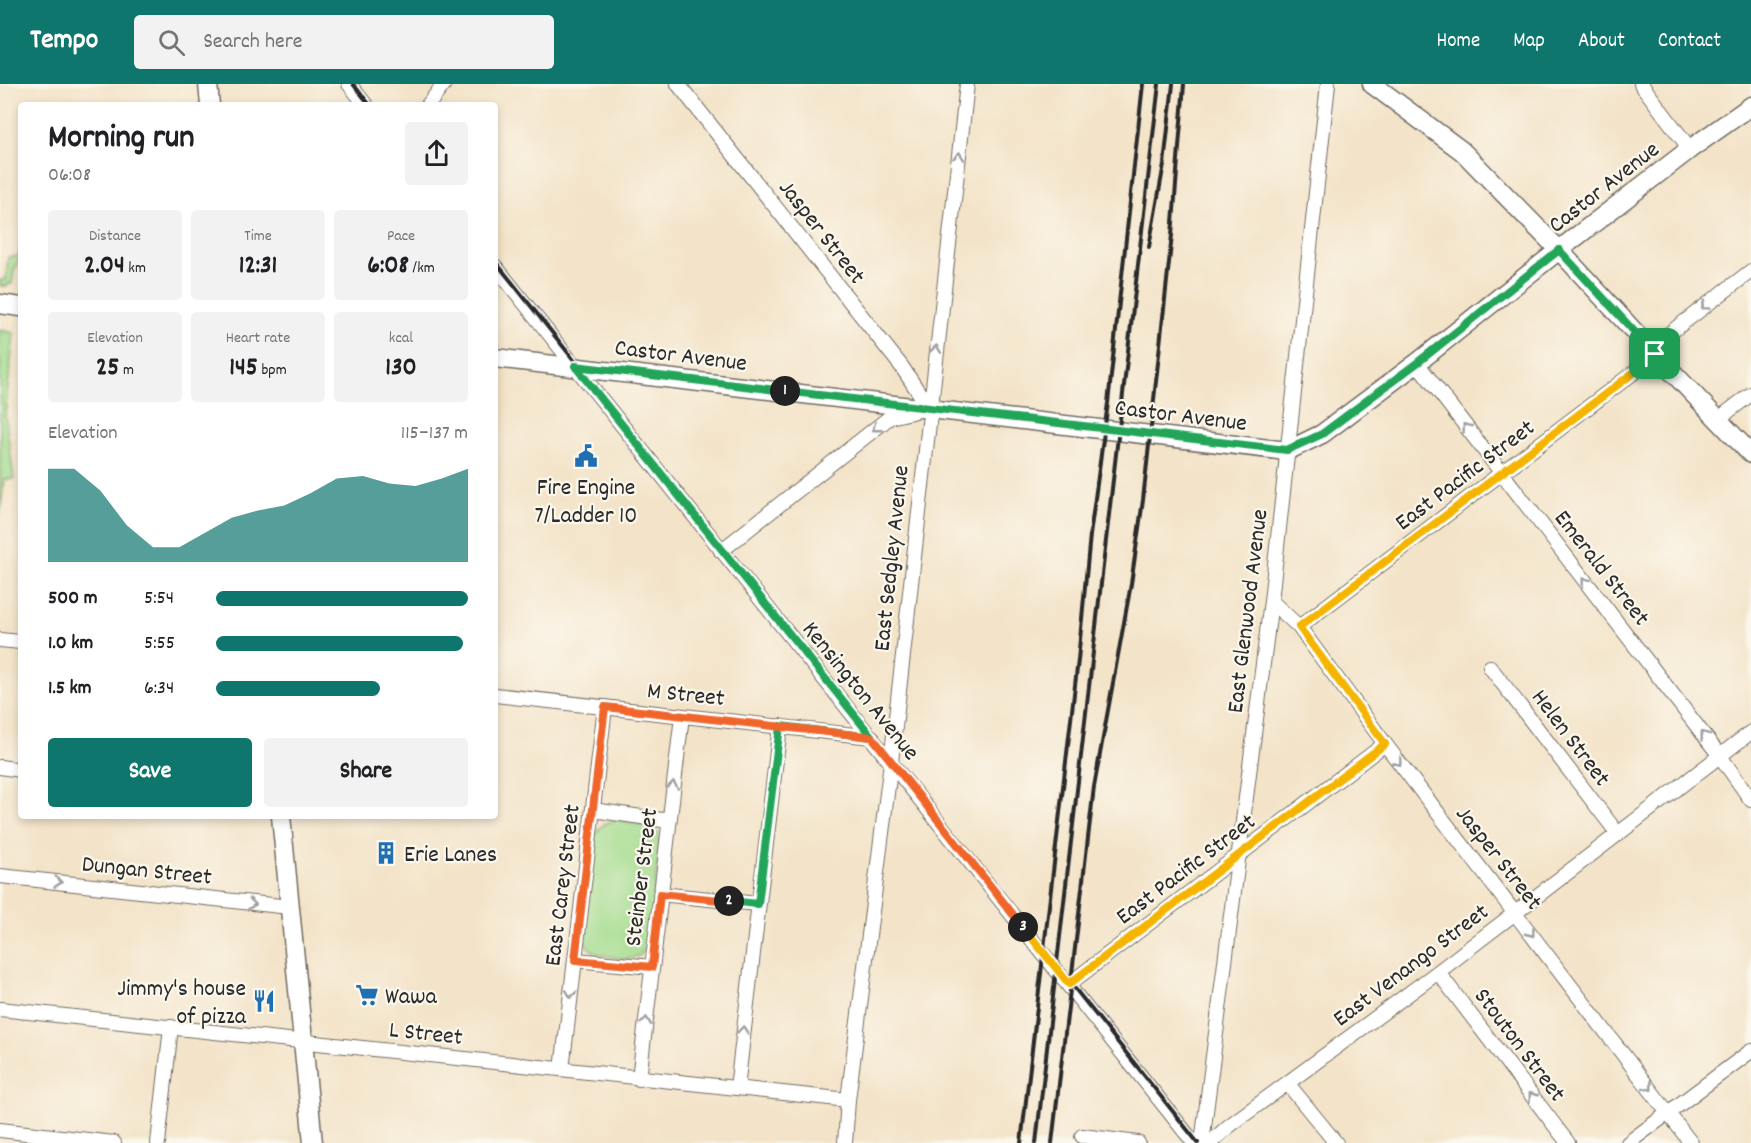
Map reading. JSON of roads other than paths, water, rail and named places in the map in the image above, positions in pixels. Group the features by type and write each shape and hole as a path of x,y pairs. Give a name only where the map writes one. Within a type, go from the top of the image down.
{"main road":[{"path":"208,84 210,102"},
{"path":"1371,84 1462,151 1559,250 1751,454"},
{"name":"Castor Avenue","path":"498,358 1287,450 1322,434 1417,363 1690,149 1751,106"},
{"path":"0,304 18,307"},
{"path":"281,819 313,1143"}],"street":[{"path":"349,84 364,102"},
{"path":"430,102 444,84"},
{"name":"Jasper Street","path":"678,84 902,367 929,408"},
{"name":"East Sedgley Avenue","path":"844,1143 891,762 967,84"},
{"name":"East Glenwood Avenue","path":"1202,1143 1271,601 1328,84"},
{"path":"1641,84 1690,149"},
{"name":"Kensington Avenue","path":"498,270 1194,1143"},
{"name":"East Pacific Street","path":"1299,627 1645,364 1655,354 1662,339 1751,271"},
{"name":"Emerald Street","path":"1417,363 1720,756 1751,800"},
{"path":"1717,420 1751,394"},
{"path":"721,550 890,417 929,408"},
{"name":"Jasper Street","path":"1271,601 1299,627 1385,744 1691,1143"},
{"path":"0,640 18,642"},
{"name":"Helen Street","path":"1490,667 1618,834"},
{"name":"M Street","path":"498,695 872,737"},
{"name":"East Carey Street","path":"562,1069 605,707"},
{"name":"Steinber Street","path":"639,1079 682,716"},
{"path":"737,1088 780,726"},
{"name":"East Venango Street","path":"1210,1143 1229,1126 1438,972 1751,732"},
{"name":"East Pacific Street","path":"1069,984 1385,744"},
{"path":"0,767 18,770"},
{"path":"593,810 669,821"},
{"name":"Dungan Street","path":"0,876 290,907"},
{"path":"660,894 758,904"},
{"path":"575,960 652,967"},
{"name":"Stouton Street","path":"1438,972 1568,1143"},
{"name":"L Street","path":"0,1009 848,1100"},
{"path":"158,1143 171,1027"},
{"path":"1628,1143 1751,1051"},
{"path":"1288,1084 1336,1143"},
{"path":"0,1130 114,1143"},
{"path":"1082,1136 1138,1143"}],"railway":[{"path":"353,84 368,102"},
{"path":"1021,1143 1143,84"},
{"path":"1036,1143 1159,84"},
{"path":"1149,247 1164,164 1173,84"},
{"path":"1052,1143 1094,787 1131,584 1143,500 1172,235 1184,84"},
{"path":"498,265 1198,1143"}],"place":[{"name":"Fire Engine 7/Ladder 10","path":"586,456"},
{"name":"Erie Lanes","path":"386,853"},
{"name":"Wawa","path":"367,995"},
{"name":"Jimmy's house of pizza","path":"264,1001"}]}
